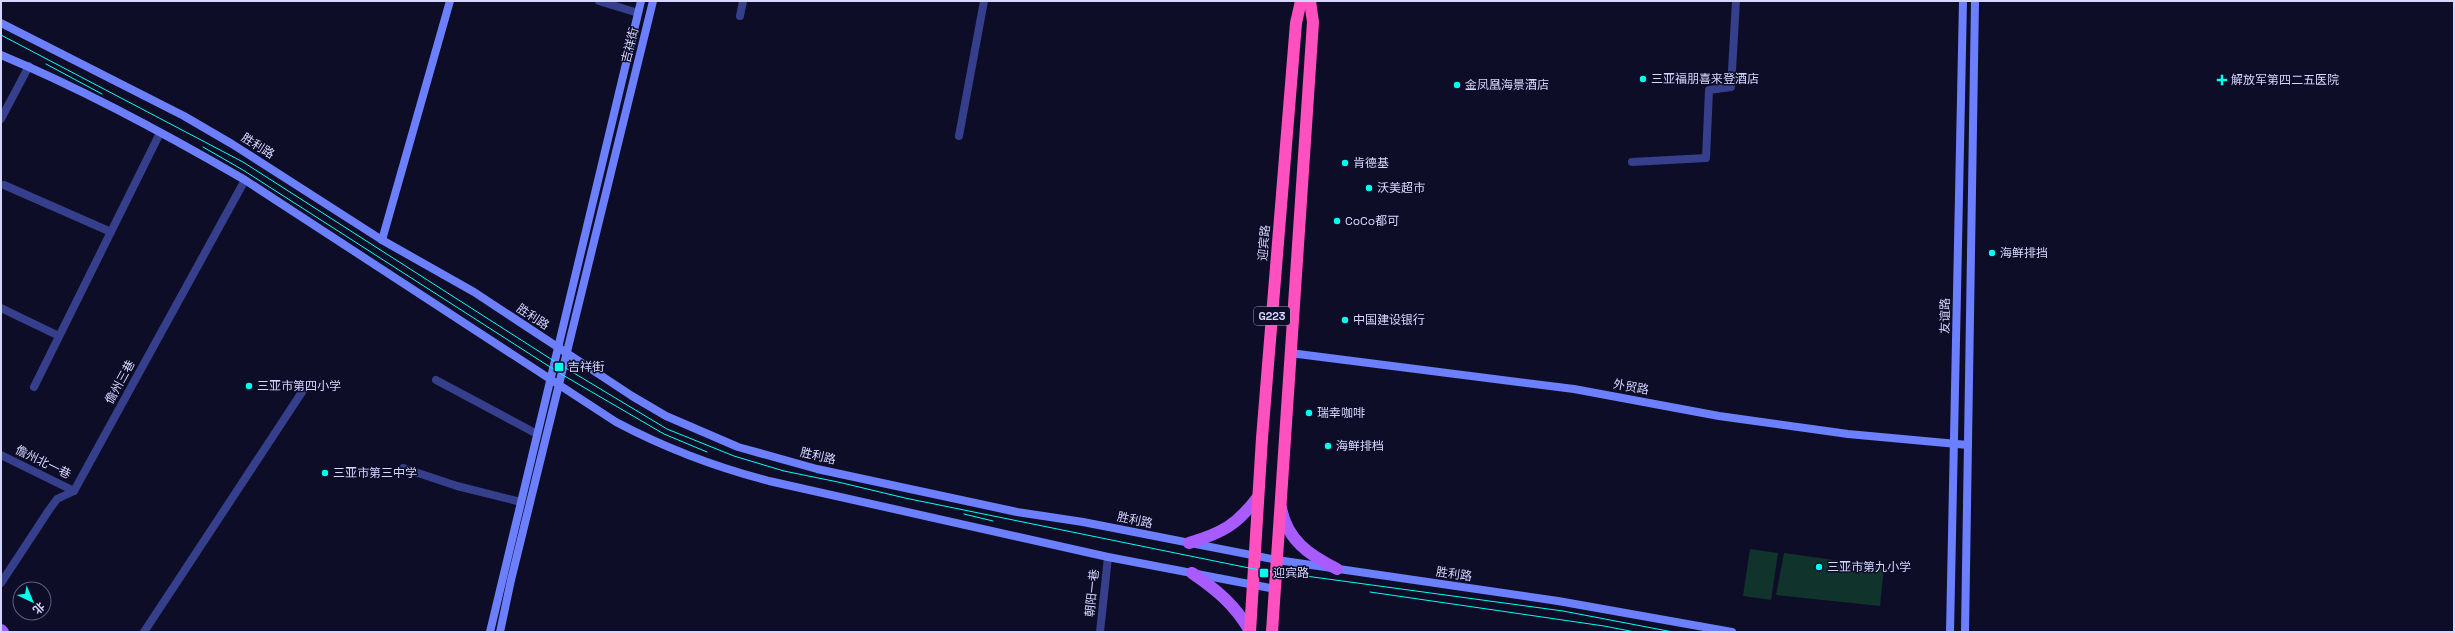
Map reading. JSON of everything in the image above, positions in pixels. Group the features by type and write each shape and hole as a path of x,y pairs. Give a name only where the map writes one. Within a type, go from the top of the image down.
{"highway":[{"name":"迎宾路","path":"1250,632 1258,497 1295,32 1300,1"},
{"name":"G223","path":"1272,632 1313,22 1310,1"}],"main road":[{"path":"382,240 450,1"},
{"name":"吉祥街","path":"490,632 641,1"},
{"name":"吉祥街","path":"500,632 558,385 653,1"},
{"name":"友谊路","path":"1950,632 1963,1"},
{"name":"友谊路","path":"1965,632 1975,1"},
{"name":"胜利路","path":"1,23 184,116 232,144 382,240 474,292 566,353 666,416 738,447 817,469 1017,512 1083,522 1277,560 1558,601 1732,632"},
{"path":"1,55 29,66 160,133 245,180 550,380 644,437 678,452 736,473 1108,557 1276,589"},
{"name":"外贸路","path":"1290,353 1574,389 1718,416 1842,433 1955,445 1968,445"},
{"path":"1189,543 1222,532 1236,524 1258,497"},
{"path":"1281,506 1286,526 1298,544 1309,554 1337,569"},
{"path":"1192,573 1228,599 1239,613 1250,632"}],"street":[{"path":"599,1 638,13"},
{"path":"740,16 743,1"},
{"path":"959,136 984,1"},
{"path":"1632,162 1706,158 1709,90 1731,87 1736,1"},
{"path":"1,119 29,66"},
{"path":"34,387 160,133"},
{"name":"儋州三巷","path":"74,491 245,180"},
{"path":"4,185 111,232"},
{"path":"1,308 59,336"},
{"path":"436,380 537,434"},
{"path":"144,632 302,392"},
{"name":"儋州北一巷","path":"1,455 74,491"},
{"path":"403,468 485,494 521,502"},
{"path":"1,583 49,510 57,500 74,491"},
{"name":"朝阳一巷","path":"1100,632 1108,557"}],"green space":[{"path":"1750,549 1778,553 1771,600 1743,596"},
{"path":"1784,553 1884,567 1880,606 1776,595"}],"tram line":[{"path":"1,35 243,162 554,361 667,429 734,456 784,471 905,498 1254,569 1563,611 1673,632"},
{"path":"46,64 102,94"},
{"path":"203,147 243,170 561,374 664,434 707,452"},
{"path":"964,514 993,521"},
{"path":"1370,592 1604,626 1635,632"}],"place":[{"name":"三亚福朋喜来登酒店","path":"1643,79"},
{"name":"解放军第四二五医院","path":"2222,80"},
{"name":"金凤凰海景酒店","path":"1457,85"},
{"name":"肯德基","path":"1345,163"},
{"name":"沃美超市","path":"1369,188"},
{"name":"CoCo都可","path":"1337,221"},
{"name":"海鲜排挡","path":"1992,253"},
{"name":"中国建设银行","path":"1345,320"},
{"name":"吉祥街","path":"559,367"},
{"name":"三亚市第四小学","path":"249,386"},
{"name":"瑞幸咖啡","path":"1309,413"},
{"name":"海鲜排档","path":"1328,446"},
{"name":"三亚市第三中学","path":"325,473"},
{"name":"三亚市第九小学","path":"1819,567"},
{"name":"迎宾路","path":"1264,573"}]}
